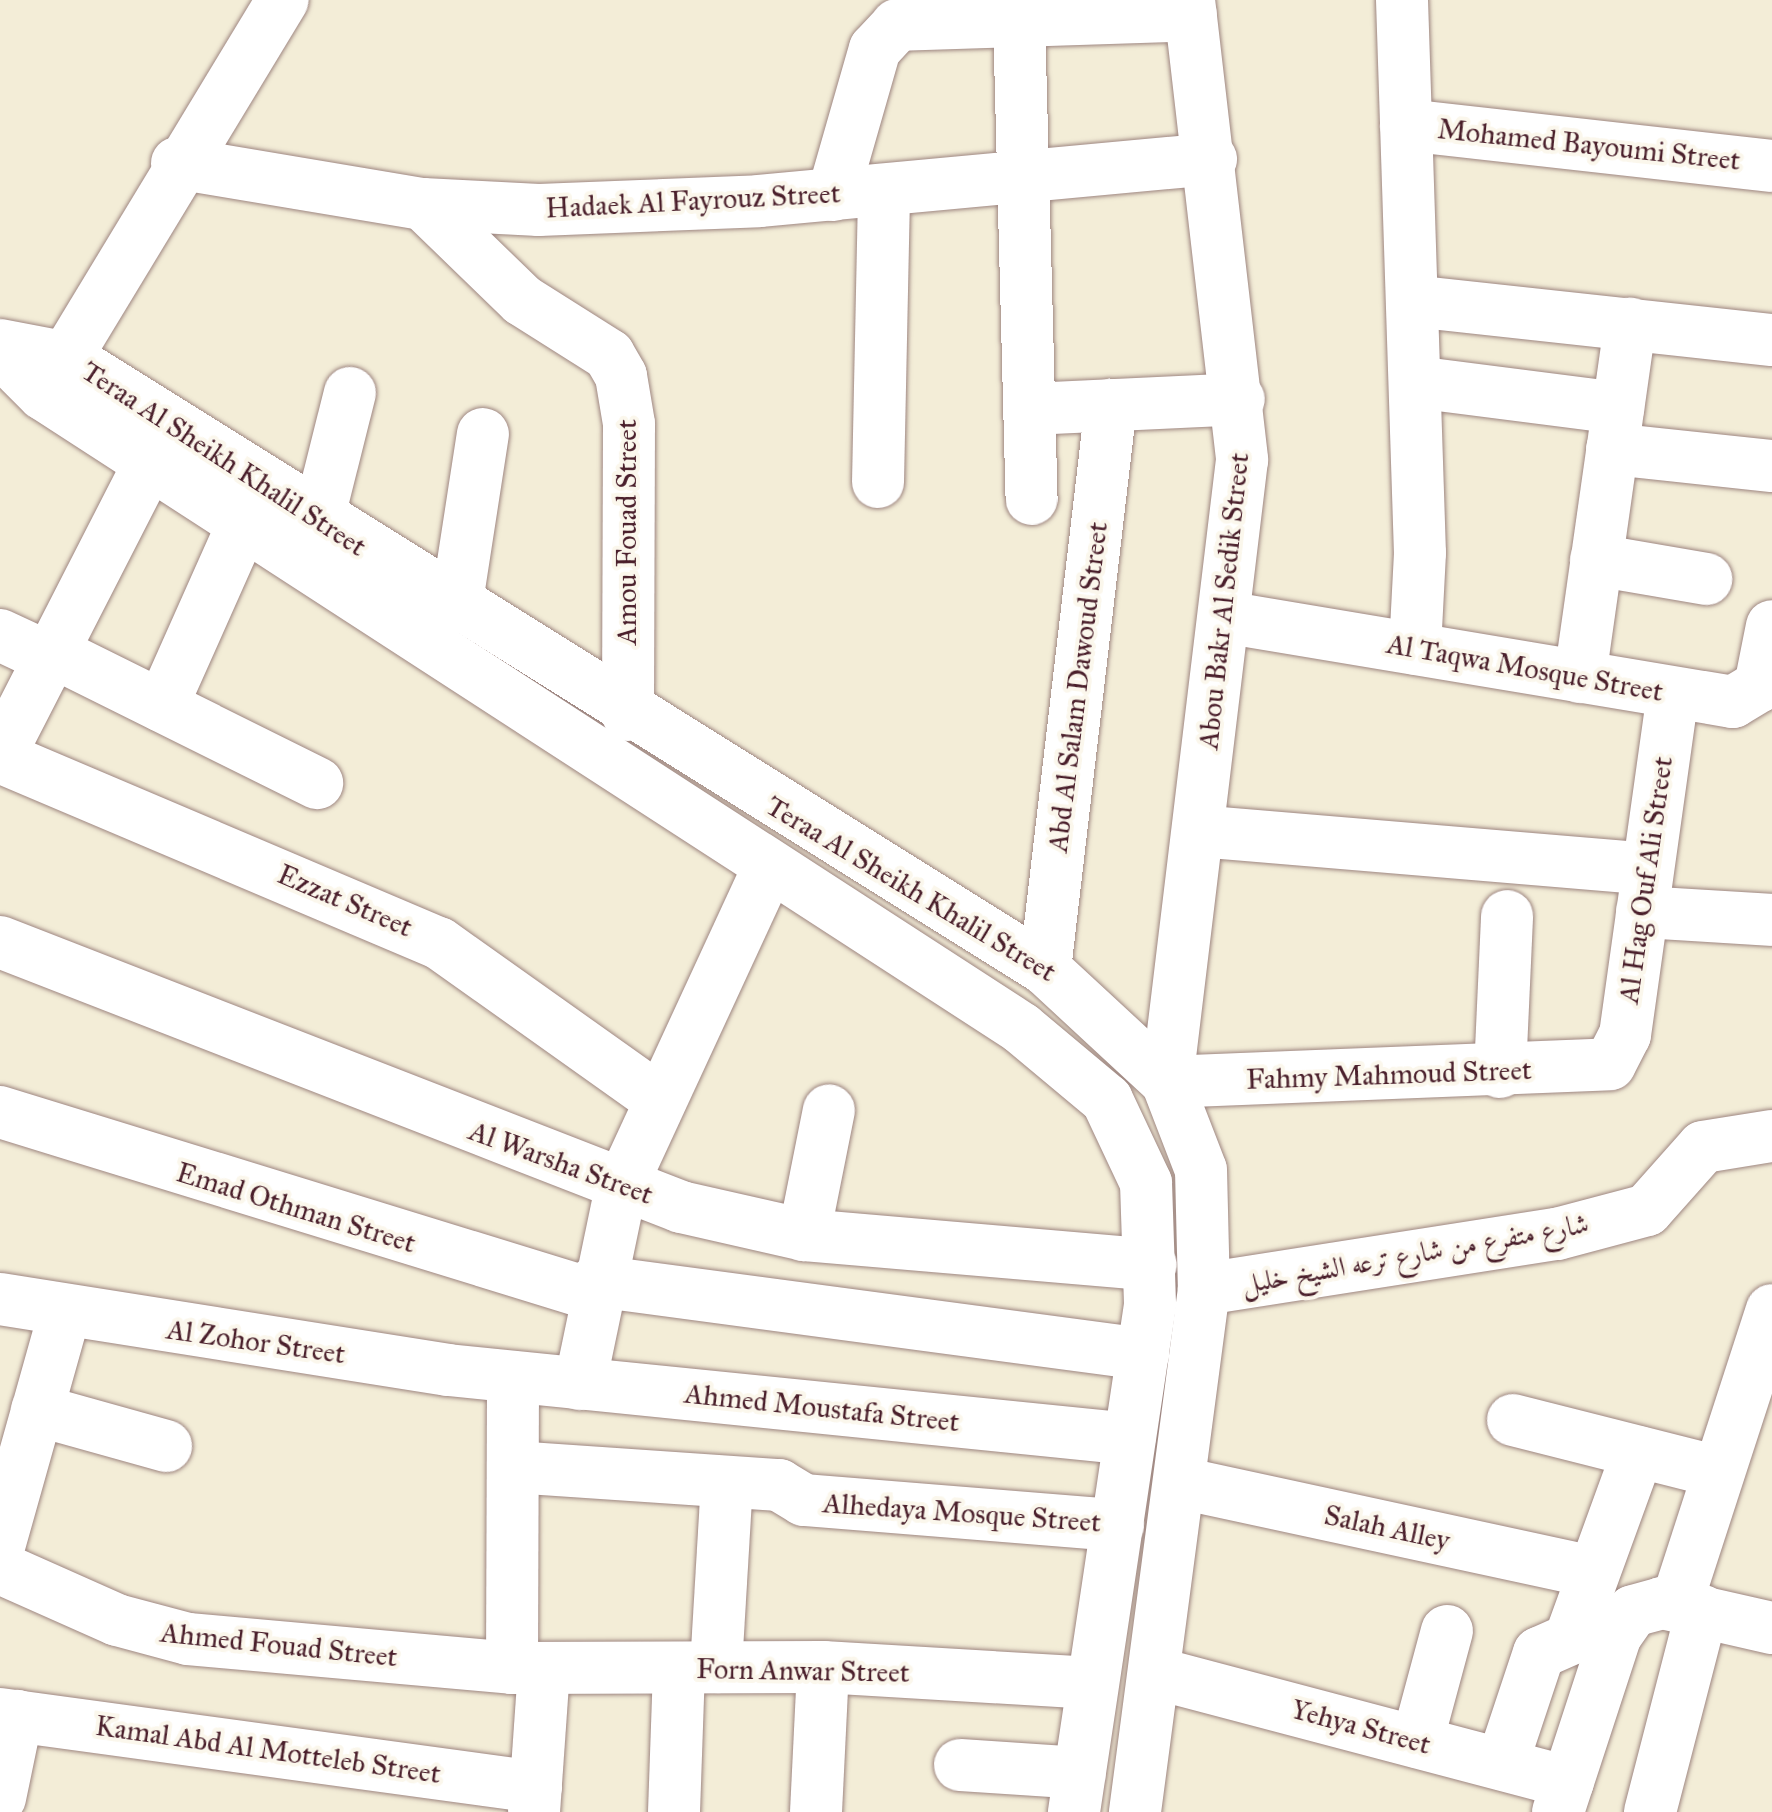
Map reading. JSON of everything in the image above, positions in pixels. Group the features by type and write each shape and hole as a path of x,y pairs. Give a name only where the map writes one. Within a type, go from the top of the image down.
{"street":[{"path":"55,376 176,163 283,0"},
{"path":"1402,0 1415,382 1415,650"},
{"path":"878,482 858,192 884,35 913,19 998,12 1190,7"},
{"name":"Abou Bakr Al Sedik Street","path":"1167,1082 1240,497 1239,399 1190,7"},
{"path":"998,12 1024,177 1032,499"},
{"name":"Mohamed Bayoumi Street","path":"1406,125 1772,166"},
{"name":"Hadaek Al Fayrouz Street","path":"176,163 422,204 653,209 1211,159"},
{"name":"Amou Fouad Street","path":"422,204 522,300 609,355 621,376 629,424 628,715"},
{"path":"1412,302 1772,340"},
{"path":"1580,678 1630,324"},
{"name":"Teraa Al Sheikh Khalil Street","path":"0,348 318,520 628,715 1045,969 1167,1082 1201,1170 1204,1289 1135,1812"},
{"name":"Teraa Al Sheikh Khalil Street","path":"55,376 149,464 768,869 1021,1028 1107,1100 1146,1182 1151,1265 1143,1354 1077,1793"},
{"path":"1415,382 1772,466"},
{"path":"318,520 350,393"},
{"path":"1030,409 1239,399"},
{"name":"Abd Al Salam Dawoud Street","path":"1045,969 1111,405"},
{"path":"456,608 483,434"},
{"path":"0,756 149,464"},
{"path":"162,706 242,526"},
{"path":"1596,560 1706,579"},
{"name":"Al Taqwa Mosque Street","path":"1224,617 1733,702 1752,694 1772,626"},
{"path":"0,634 162,706 317,783"},
{"name":"Al Hag Ouf Ali Street","path":"1610,1064 1623,1046 1673,692"},
{"name":"Ezzat Street","path":"0,756 439,943 660,1100"},
{"path":"1198,831 1644,891 1772,920"},
{"path":"580,1384 595,1288 621,1187 768,869"},
{"path":"1500,1072 1507,916"},
{"name":"Al Warsha Street","path":"0,942 621,1187 804,1235 1151,1265"},
{"name":"Fahmy Mahmoud Street","path":"1167,1082 1500,1072 1610,1064"},
{"path":"804,1235 829,1110"},
{"name":"Emad Othman Street","path":"0,1112 595,1288 1143,1354"},
{"name":"شارع متفرع من شارع ترعه الشيخ خليل","path":"1204,1289 1558,1234 1647,1210 1703,1147 1772,1136"},
{"name":"Al Zohor Street","path":"0,1299 64,1315 513,1377"},
{"path":"1650,1812 1720,1472 1772,1310"},
{"path":"0,1544 64,1315"},
{"path":"513,1377 513,1467 535,1799"},
{"name":"Ahmed Moustafa Street","path":"513,1377 1130,1439"},
{"path":"37,1410 166,1446"},
{"path":"1514,1420 1720,1472"},
{"path":"1502,1764 1538,1653 1567,1643 1638,1452"},
{"name":"Alhedaya Mosque Street","path":"513,1467 785,1486 804,1500 1118,1525"},
{"path":"674,1812 727,1482"},
{"name":"Salah Alley","path":"1181,1483 1594,1572"},
{"name":"Ahmed Fouad Street","path":"0,1568 152,1632 528,1669"},
{"path":"1563,1797 1623,1622 1647,1605 1689,1608 1772,1628"},
{"path":"1416,1742 1447,1631"},
{"path":"816,1812 823,1667"},
{"name":"Forn Anwar Street","path":"528,1669 823,1667 1093,1683"},
{"name":"Yehya Street","path":"1155,1673 1502,1764 1563,1797"},
{"path":"0,1798 8,1715"},
{"name":"Kamal Abd Al Motteleb Street","path":"8,1715 535,1799"},
{"path":"960,1764 1077,1793"}]}
